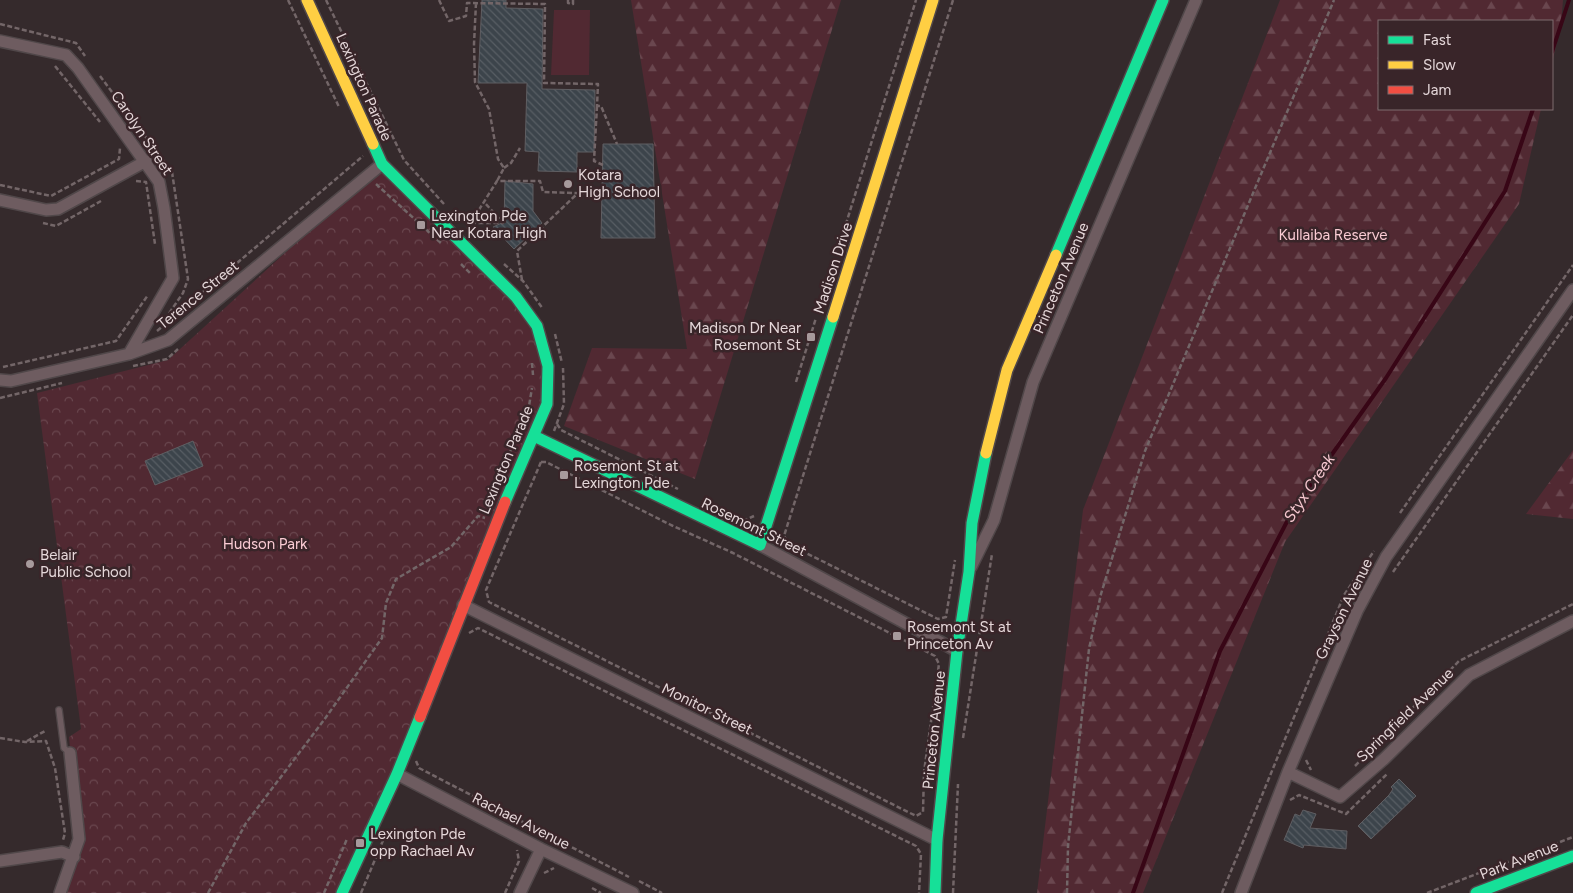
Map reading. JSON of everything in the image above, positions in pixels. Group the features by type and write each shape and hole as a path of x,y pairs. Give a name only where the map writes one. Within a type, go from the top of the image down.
{"street":[{"name":"Lexington Parade","path":"307,0 382,164 516,297 537,326 548,366 547,404 496,521 397,774 342,893"},
{"name":"Madison Drive","path":"760,545 933,0"},
{"name":"Princeton Avenue","path":"935,893 937,840 957,651 969,572 972,522 987,449 1007,370 1163,0"},
{"name":"Princeton Avenue","path":"969,572 994,520 1033,382 1196,0"},
{"name":"Carolyn Street","path":"0,41 66,55 78,68 146,161 159,182 173,278 129,354"},
{"path":"0,200 46,210 58,209 146,161"},
{"name":"Terence Street","path":"0,380 12,381 129,354 168,340 382,164"},
{"name":"Grayson Avenue","path":"1241,893 1288,772 1357,611 1386,557 1573,290"},
{"name":"Rosemont Street","path":"534,436 760,545 957,651"},
{"name":"Monitor Street","path":"464,605 937,840"},
{"name":"Springfield Avenue","path":"1288,772 1340,797 1384,759 1468,675 1573,621"},
{"path":"60,893 79,838 70,753"},
{"name":"Rachael Avenue","path":"397,774 541,849 633,893"},
{"path":"520,893 541,849"},
{"path":"0,861 62,852 74,857"},
{"name":"Park Avenue","path":"1476,893 1573,856"}],"lane":[{"path":"59,710 64,748 70,753"}],"path":[{"path":"288,0 343,115"},
{"path":"326,0 404,160 448,209"},
{"path":"439,0 449,21 466,16 466,3 509,2 545,4 544,83 598,84 594,160 603,165"},
{"path":"568,0 568,3 573,4 574,0"},
{"path":"837,254 916,0"},
{"path":"953,0 784,536 790,545 938,619 946,616 956,552"},
{"path":"1067,893 1068,846 1088,659 1101,594 1145,451 1334,0"},
{"path":"476,3 475,82 489,109 498,159 504,168"},
{"path":"50,65 58,67 104,127"},
{"path":"597,106 602,106 617,144"},
{"path":"0,185 51,196 119,159 121,150 115,142"},
{"path":"154,333 363,157 359,148"},
{"path":"461,222 467,229 504,168 511,163 520,148"},
{"path":"128,186 136,181 146,182 156,248"},
{"path":"497,181 540,181 543,192 602,194"},
{"path":"373,184 378,184 408,216 447,249"},
{"path":"523,281 516,251 578,193"},
{"path":"37,222 56,226 102,200"},
{"path":"471,222 503,223 484,202"},
{"path":"460,262 473,276"},
{"path":"0,367 116,341 149,293"},
{"path":"1391,575 1573,315"},
{"path":"794,388 817,316"},
{"path":"499,480 529,406 532,388 532,362"},
{"path":"557,424 561,430 681,490"},
{"path":"541,462 546,462 671,525 733,553 935,656 939,664 924,772 923,812 916,816 907,812 489,602 487,597 486,590 541,462"},
{"path":"734,517 743,521 753,517 756,509"},
{"path":"484,518 486,511"},
{"path":"208,893 246,823 324,720 382,638 386,604 396,578 451,547 478,516 496,521"},
{"path":"963,740 988,567 994,548"},
{"path":"480,600 487,597"},
{"path":"1349,773 1459,660 1573,604"},
{"path":"466,639 470,631 478,628 916,846 920,854 919,893"},
{"path":"25,742 45,730"},
{"path":"0,738 25,742 46,741 50,749 65,833 62,841"},
{"path":"1309,752 1306,760 1310,770 1317,773"},
{"path":"416,761 419,768 662,893"},
{"path":"953,893 958,777"},
{"path":"361,893 388,831"},
{"path":"1427,893 1573,837"},
{"path":"324,893 347,839"},
{"path":"504,893 519,861 517,849"},
{"path":"540,880 545,872 553,868 561,872"},
{"path":"585,884 602,893"}],"green space":[{"path":"631,0 841,0 695,479 564,426 592,348 687,349"},
{"name":"Kullaiba Reserve","path":"1280,0 1563,0 1561,24 1553,59 1553,20 1378,20 1378,110 1541,110 1519,204 1285,542 1143,893 1037,893 1083,510"},
{"path":"554,10 590,10 589,75 551,75"},
{"name":"Hudson Park","path":"382,164 537,326 547,404 341,893 60,893 79,839 69,737 81,729 37,393 168,360"},
{"path":"1573,450 1573,519 1526,514"}],"building":[{"path":"482,0 506,0 506,8 543,9 542,89 595,90 594,152 577,152 577,172 538,171 539,152 525,151 527,83 478,83"},
{"path":"603,144 653,144 655,238 601,238"},
{"path":"505,181 533,184 533,211 542,223 514,249 493,227 504,222"},
{"path":"193,441 203,466 155,485 145,461"},
{"path":"1399,779 1416,796 1371,839 1358,826 1389,795 1393,789 1391,787"},
{"path":"1303,810 1316,814 1310,828 1347,831 1346,849 1304,845 1303,848 1284,840 1295,814 1300,816"}],"waterway":[{"name":"Styx Creek","path":"1553,49 1569,0"},
{"name":"Styx Creek","path":"1133,893 1220,651 1294,508 1386,378 1505,191 1533,110"}],"traffic: fast":[{"path":"1056,255 1163,0"},
{"path":"373,144 382,164 516,297 537,326 548,366 547,404 505,502"},
{"path":"534,436 760,545 833,317"},
{"path":"935,893 937,840 957,651 969,572 972,523 986,453"},
{"path":"342,893 397,774 420,717"},
{"path":"1476,893 1573,856"}],"traffic: slow":[{"path":"307,0 373,144"},
{"path":"833,317 933,0"},
{"path":"986,453 1007,370 1056,255"}],"traffic: jam":[{"path":"420,717 505,502"}],"place":[{"name":"Kotara High School","path":"568,184"},
{"name":"Lexington Pde Near Kotara High","path":"421,225"},
{"name":"Madison Dr Near Rosemont St","path":"811,337"},
{"name":"Rosemont St at Lexington Pde","path":"564,475"},
{"name":"Belair Public School","path":"30,564"},
{"name":"Rosemont St at Princeton Av","path":"897,636"},
{"name":"Lexington Pde opp Rachael Av","path":"360,843"}]}
